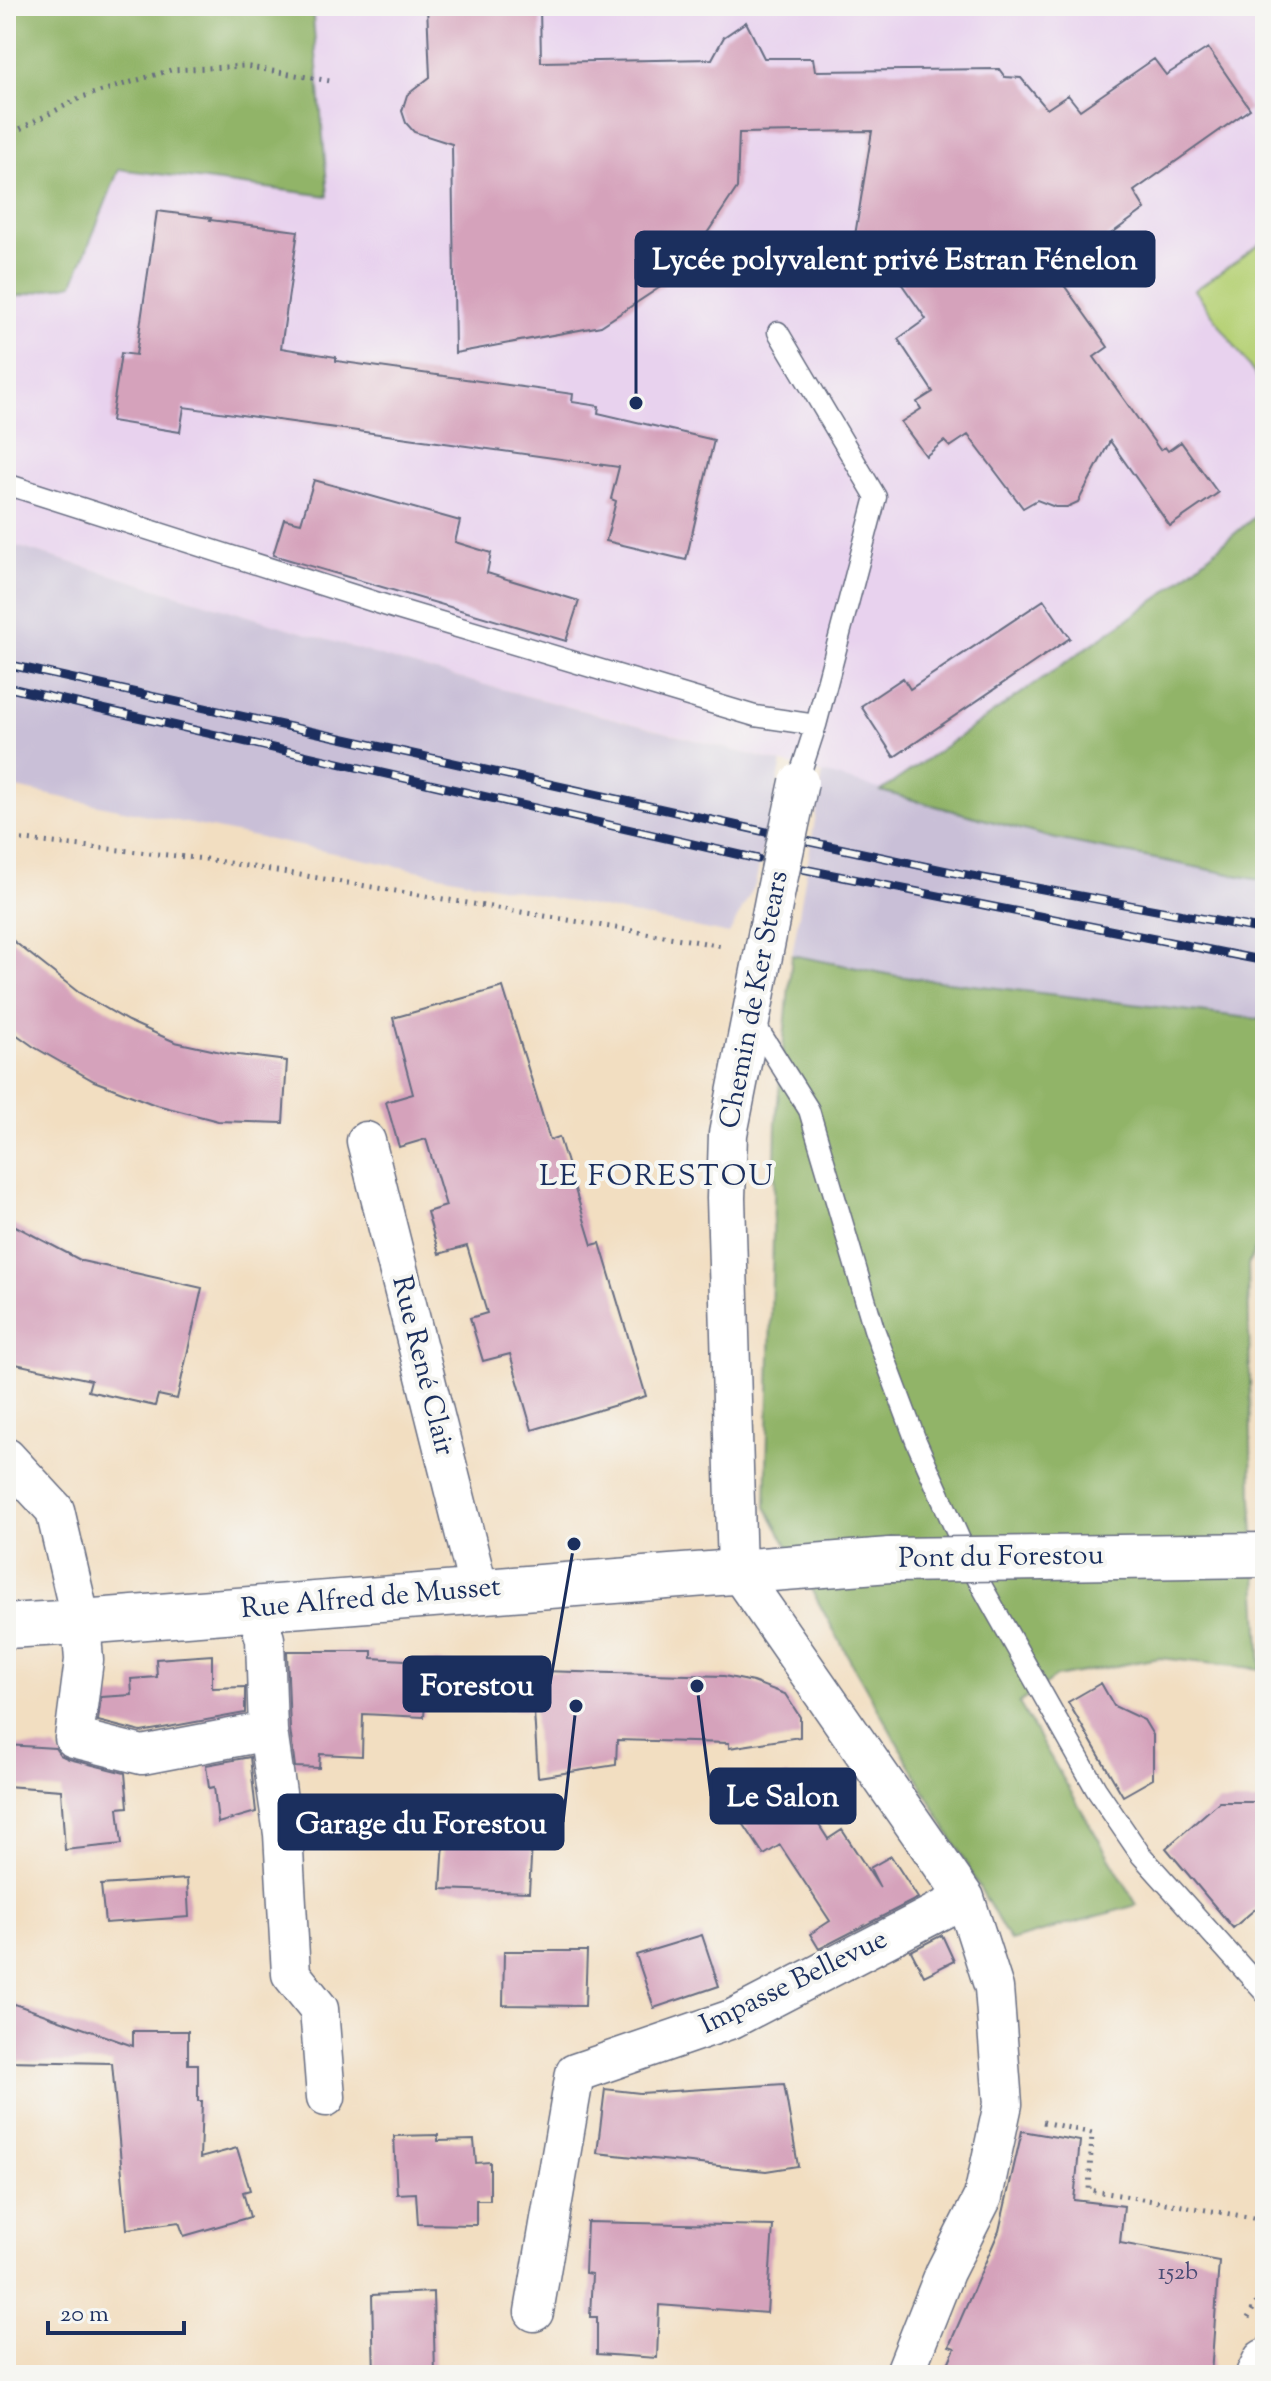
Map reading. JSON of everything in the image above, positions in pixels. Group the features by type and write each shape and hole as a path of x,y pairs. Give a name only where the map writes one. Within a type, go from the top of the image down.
{"street":[{"name":"Chemin de Ker Stears","path":"737,1570 726,1198 728,1134 800,775"},
{"name":"Rue René Clair","path":"366,1141 479,1591"},
{"path":"6,1457 55,1510 81,1622 84,1660 74,1738 142,1755 268,1731"},
{"name":"Pont du Forestou","path":"737,1570 890,1560 1265,1555"},
{"name":"Rue Alfred de Musset","path":"6,1626 737,1570"},
{"path":"737,1570 965,1898 994,1988 1003,2104 983,2197 945,2272 904,2375"},
{"path":"256,1609 265,1639 268,1731 283,1834 291,1974 319,2009 326,2097"},
{"name":"Impasse Bellevue","path":"534,2312 575,2073 732,2019 965,1898"},
{"path":"1258,2375 1265,2361"}],"lane":[{"path":"778,332 876,497 800,775"},
{"path":"6,484 397,609 755,716 816,725"},
{"path":"751,1018 809,1110 874,1329 916,1441 976,1576 1096,1789 1141,1855 1265,1993"}],"path":[{"path":"6,136 82,97 171,70 244,66 330,81"},
{"path":"6,838 205,859 763,953"},
{"path":"1001,2113 1092,2133 1089,2190 1265,2220"}],"shaded area":[{"path":"312,6 1265,6 1265,508 1161,596 881,791 417,667 6,543 6,299 73,284 119,169 328,196"},
{"path":"6,543 417,667 782,763 755,885 729,934 6,786"},
{"path":"823,773 1056,839 1265,881 1265,1020 897,976 792,955"}],"green space":[{"path":"6,6 312,6 328,196 119,169 73,284 6,299"},
{"path":"1265,241 1265,374 1258,379 1195,290"},
{"path":"1265,508 1265,881 1056,839 881,791 1161,596"},
{"path":"792,955 897,976 1265,1020 1265,1227 1248,1265 1252,1498 1261,1669 1159,1658 1056,1677 1019,1703 1137,1905 1010,1941 766,1507 776,1123"}],"building":[{"path":"427,6 540,6 541,62 712,59 724,37 746,22 764,58 813,58 815,71 999,69 1005,77 1021,78 1047,109 1068,95 1080,110 1154,59 1166,75 1208,48 1250,109 1134,191 1145,209 1056,274 1108,347 1094,357 1160,450 1165,447 1168,451 1181,442 1218,493 1170,526 1110,441 1078,502 1067,507 1055,507 1037,500 1023,508 968,435 950,447 944,441 926,456 901,422 921,409 917,402 933,392 898,339 926,319 889,266 851,260 872,131 739,133 737,188 680,274 601,326 455,353 452,144 414,132 406,123 402,111 407,95 430,77"},
{"path":"157,211 298,231 281,348 336,357 336,361 573,394 572,402 599,406 598,413 714,440 686,560 606,541 616,501 611,499 619,467 184,407 180,432 111,421 121,353 136,355"},
{"path":"314,480 460,521 455,542 491,553 487,573 579,601 566,641 273,555 284,519 301,523"},
{"path":"1044,600 1070,638 894,757 861,706 903,678 910,689"},
{"path":"6,935 78,992 128,1021 175,1042 230,1054 287,1061 283,1123 218,1121 153,1104 94,1081 34,1047 6,1027"},
{"path":"503,987 550,1140 559,1137 592,1245 600,1243 646,1396 532,1430 510,1354 483,1361 470,1318 487,1313 467,1246 439,1254 427,1212 446,1206 426,1139 399,1147 386,1102 413,1094 393,1018"},
{"path":"6,1221 82,1261 202,1288 177,1399 158,1395 155,1406 88,1391 91,1380 6,1362"},
{"path":"287,1651 372,1651 372,1658 503,1666 503,1670 724,1676 753,1682 785,1694 800,1717 800,1737 729,1748 729,1743 617,1740 616,1765 538,1777 534,1711 425,1703 424,1717 363,1714 362,1756 320,1754 319,1768 295,1767"},
{"path":"212,1655 212,1688 245,1687 245,1713 141,1732 98,1721 101,1697 132,1695 131,1679 157,1677 156,1659"},
{"path":"1101,1683 1114,1706 1144,1720 1153,1735 1153,1779 1123,1796 1068,1702"},
{"path":"6,1745 55,1748 60,1755 69,1759 125,1773 128,1807 118,1808 122,1844 65,1850 61,1790 6,1786"},
{"path":"250,1757 256,1812 218,1823 214,1787 209,1788 206,1765"},
{"path":"787,1775 828,1839 842,1830 880,1888 870,1868 891,1856 918,1898 819,1949 810,1934 830,1921 780,1845 764,1855 733,1808"},
{"path":"1219,1802 1261,1802 1261,1904 1233,1928 1166,1848"},
{"path":"445,1825 533,1828 529,1892 441,1889"},
{"path":"187,1879 189,1917 105,1923 101,1885"},
{"path":"702,1935 719,1986 654,2008 636,1955"},
{"path":"942,1935 954,1961 924,1976 911,1951"},
{"path":"504,1951 587,1951 585,2006 503,2005"},
{"path":"6,2001 133,2046 133,2031 188,2031 188,2064 198,2064 198,2101 202,2101 200,2158 237,2148 250,2190 243,2192 250,2217 184,2236 179,2222 127,2229 112,2063 6,2061"},
{"path":"784,2084 798,2166 766,2171 597,2153 605,2089 640,2093"},
{"path":"1022,2131 1080,2141 1074,2200 1124,2206 1120,2243 1219,2261 1211,2375 943,2375 955,2348 949,2346 999,2231"},
{"path":"438,2135 438,2141 474,2140 476,2163 490,2162 490,2200 476,2200 476,2225 418,2224 416,2193 397,2194 394,2136"},
{"path":"587,2222 773,2226 767,2313 659,2305 657,2358 597,2354 597,2317 590,2317 592,2274 585,2273"},
{"path":"433,2292 435,2375 374,2375 372,2295"}],"railway":[{"path":"6,664 766,832"},
{"path":"6,687 758,859"},
{"path":"806,841 961,874 1265,930"},
{"path":"803,869 1265,961"}],"place":[{"name":"Lycée polyvalent privé Estran Fénelon","path":"636,403"},
{"name":"Forestou","path":"574,1544"},
{"name":"Le Salon","path":"697,1686"},
{"name":"Garage du Forestou","path":"576,1706"}],"district":[{"name":"LE FORESTOU","path":"657,1177"}]}
